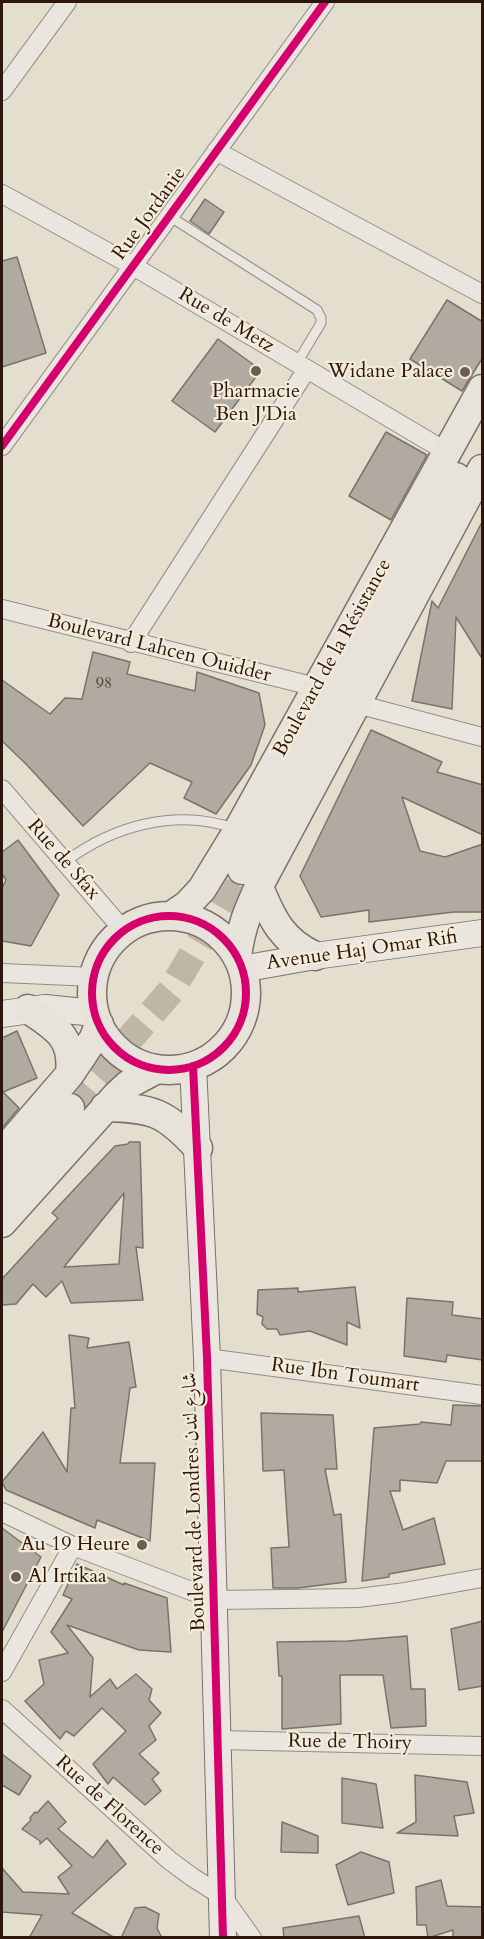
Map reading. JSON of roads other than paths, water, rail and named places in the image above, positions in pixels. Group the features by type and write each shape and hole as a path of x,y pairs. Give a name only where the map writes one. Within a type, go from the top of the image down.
{"main road":[{"name":"Boulevard de la Résistance","path":"171,916 187,905 202,889 238,830 483,389"},
{"path":"315,956 300,949 285,935 250,878 483,428"},
{"name":"Boulevard de la Résistance","path":"240,963 240,937 246,914 250,878 357,704 483,469"},
{"path":"2,1153 69,1074 94,1038 97,1019 92,990 94,977 105,951 124,931 149,919 171,916 194,920 214,930 231,947 240,963 246,995 240,1022 226,1044 216,1053 193,1066 180,1069 157,1069 132,1060 112,1045 97,1019"},
{"path":"15,1012 56,1029 64,1038 71,1060 69,1074"},
{"path":"2,1223 105,1107 129,1084 157,1069"},
{"path":"105,1107 130,1108 159,1114 177,1126 198,1148"},
{"path":"2,1187 70,1108"}],"street":[{"path":"2,91 67,2"},
{"name":"Rue Jordanie","path":"2,446 326,2"},
{"path":"216,151 483,294"},
{"name":"Rue de Metz","path":"2,194 133,266 447,452"},
{"path":"131,643 302,366"},
{"name":"Boulevard Lahcen Ouidder","path":"2,609 131,643 316,687"},
{"path":"357,704 483,737"},
{"name":"Rue de Sfax","path":"2,789 124,931"},
{"name":"Avenue Haj Omar Rifi","path":"240,963 315,956 483,933"},
{"path":"2,973 94,977"},
{"path":"15,1012 57,1008 97,1019"},
{"name":"Boulevard de Londres شارع لندن","path":"193,1066 207,1358 224,1938"},
{"name":"Rue Ibn Toumart","path":"207,1358 483,1395"},
{"path":"2,1512 73,1546 215,1600 358,1598 483,1578"},
{"path":"2,1672 73,1546"},
{"name":"Rue de Florence","path":"2,1708 169,1860 222,1896"},
{"name":"Rue de Thoiry","path":"218,1740 483,1746"},
{"path":"222,1896 252,1938"}],"lane":[{"path":"169,216 317,310 321,323 302,366"},
{"path":"65,862 80,850 116,832 154,822 194,820 217,822 238,830"}],"tunnel":[{"path":"70,1108 171,991 242,870"}],"place":[{"name":"Pharmacie Ben J'Dia","path":"256,371"},
{"name":"Widane Palace","path":"465,372"},
{"name":"Au 19 Heure","path":"142,1545"},
{"name":"Al Irtikaa","path":"16,1577"}]}
